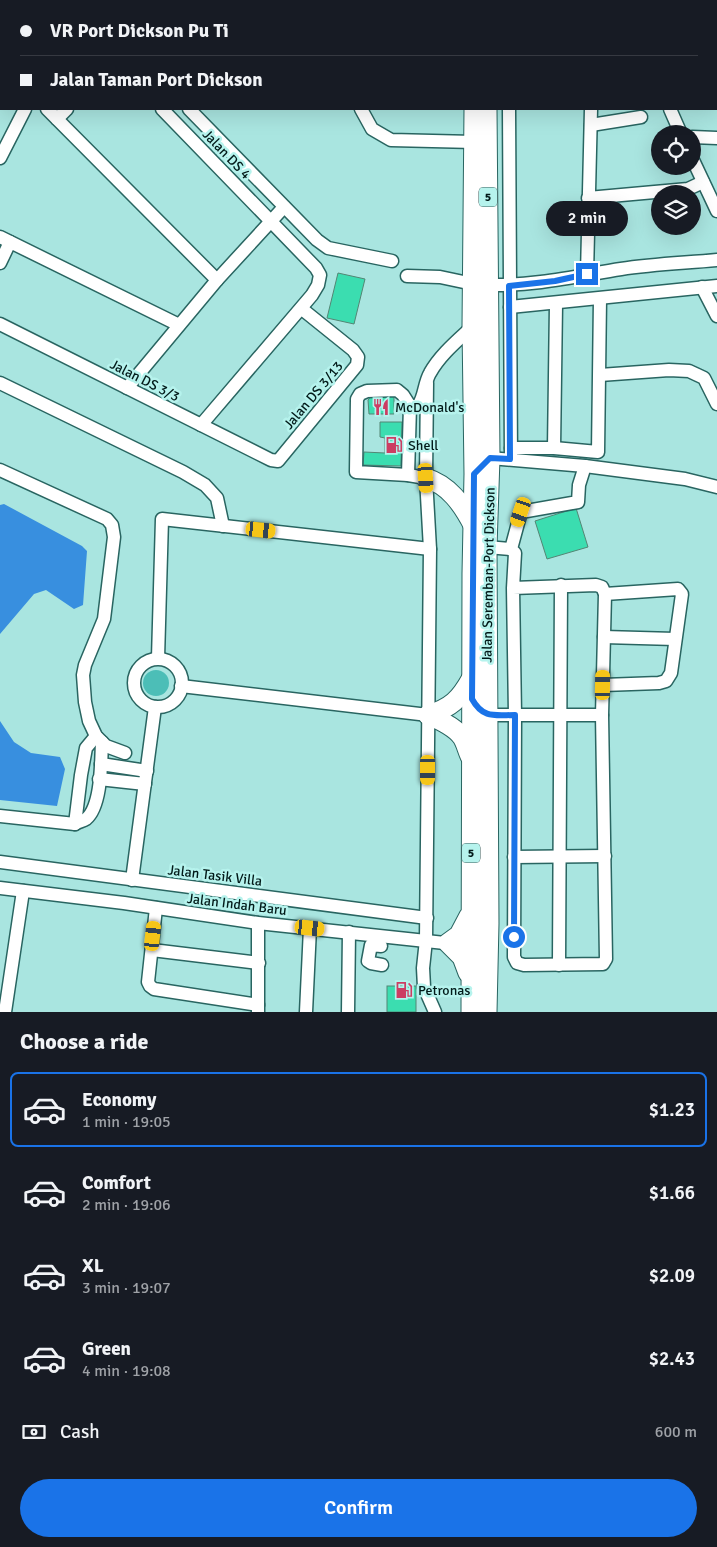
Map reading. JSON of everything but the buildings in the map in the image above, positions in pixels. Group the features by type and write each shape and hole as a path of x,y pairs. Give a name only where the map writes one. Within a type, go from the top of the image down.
{"highway":[{"name":"Jalan Seremban-Port Dickson","path":"471,1012 489,923 487,547 490,458 477,284 474,110"},
{"name":"Jalan Seremban-Port Dickson","path":"470,946 474,474 472,327 477,284 487,110"},
{"path":"474,448 480,454 490,458 474,474"},
{"path":"417,477 437,481 462,504 473,526"},
{"path":"428,715 447,708 456,701 472,678"},
{"path":"471,736 487,715 476,707 472,699"},
{"path":"428,715 446,724 463,738 471,760"},
{"path":"470,913 460,936 448,942 479,979"},
{"path":"479,979 477,954 470,946 482,935 489,923"},
{"name":"Jalan Seremban-Port Dickson","path":"479,979 487,1012"}],"street":[{"path":"0,158 24,110"},
{"path":"48,110 217,280"},
{"path":"57,119 66,110"},
{"name":"Jalan DS 4","path":"163,110 316,268 320,276 318,285 302,309"},
{"name":"Jalan DS 4","path":"190,110 317,240 328,248 392,261"},
{"path":"362,110 372,129 391,140 474,142"},
{"path":"509,110 510,453"},
{"path":"587,274 591,110"},
{"path":"670,110 677,125"},
{"path":"591,125 640,117"},
{"path":"701,137 717,138"},
{"path":"700,175 717,211"},
{"path":"588,198 688,189 704,182"},
{"path":"127,388 217,280 284,207"},
{"path":"0,262 5,239 179,326"},
{"path":"407,276 509,286 555,281 623,269 717,260"},
{"path":"510,307 556,304 717,286"},
{"path":"702,287 717,316"},
{"path":"490,458 510,453 554,448 598,452 600,299"},
{"path":"554,448 556,304"},
{"path":"201,425 302,309"},
{"name":"Jalan DS 3/13","path":"278,461 357,365 358,357 353,350 302,309"},
{"name":"Jalan DS 3/3","path":"0,324 271,460 278,461"},
{"path":"417,477 428,375 450,348 472,327"},
{"path":"600,375 689,370 704,378 717,404"},
{"path":"0,383 184,472 205,485 217,498 223,526"},
{"path":"410,406 418,406 422,401 427,383"},
{"path":"417,477 356,472 357,399 360,394 367,391 397,390 403,394 410,406 417,477 430,549 426,940 423,968 424,987 435,1012"},
{"path":"510,453 685,480 717,487"},
{"path":"511,549 521,512 578,502 579,485 585,466"},
{"path":"0,470 107,518 112,525 114,537 104,619 89,651 83,675 85,702 89,721 99,739 101,764 95,807 86,819 75,824 0,816"},
{"path":"158,658 162,519 430,549"},
{"path":"487,547 511,549 515,553 513,588 515,715 514,957 517,962 524,965 603,964 606,959 602,714 605,594 602,587 596,585 513,588"},
{"path":"559,965 561,585"},
{"path":"603,685 659,683 666,681 671,673 682,594 678,589 605,594"},
{"path":"604,637 675,639"},
{"path":"158,658 173,664 178,670 181,686 179,693 169,704 155,707 141,700 136,693 134,677 137,670 143,664 158,658"},
{"path":"181,686 428,715"},
{"path":"132,880 155,707"},
{"path":"487,715 602,714"},
{"path":"99,739 115,750 125,754"},
{"path":"75,824 86,748 99,739"},
{"path":"101,764 146,778"},
{"path":"99,779 146,778"},
{"path":"514,857 605,856"},
{"name":"Jalan Tasik Villa","path":"0,862 426,918"},
{"name":"Jalan Indah Baru","path":"0,888 258,923 448,942 470,946"},
{"path":"6,1012 23,891"},
{"path":"156,908 148,982 150,986 154,989 258,1009 258,923"},
{"path":"306,1012 310,928"},
{"path":"348,1012 349,932"},
{"path":"381,946 371,945 368,961 382,965"},
{"path":"152,950 258,963"},
{"path":"349,956 369,958"}],"shaded area":[{"path":"4,504 82,546 87,551 83,605 74,609 46,590 34,594 0,634 0,505"},
{"path":"156,670 165,674 169,683 165,692 156,696 147,692 143,683 147,674"},
{"path":"0,721 14,742 31,753 60,757 65,769 57,806 0,800"}],"place":[{"name":"McDonald's","path":"381,407"},
{"name":"Shell","path":"394,445"},
{"name":"Petronas","path":"404,990"}],"route":[{"path":"514,937 515,715 487,715 476,707 472,699 474,474 490,458 510,459 509,286 555,281 587,274"}]}
